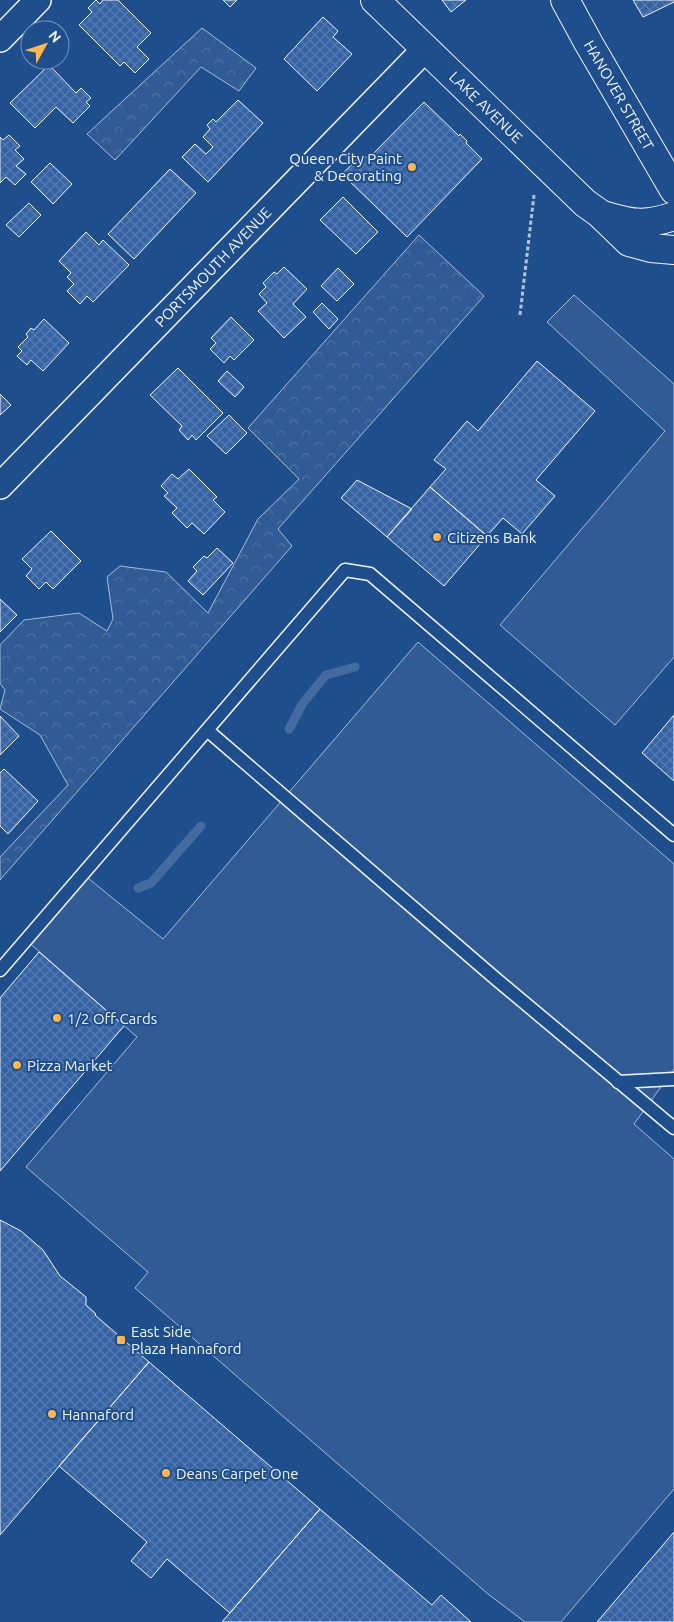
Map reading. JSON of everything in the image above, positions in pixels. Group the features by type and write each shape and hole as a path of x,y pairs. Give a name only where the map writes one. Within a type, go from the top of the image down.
{"street":[{"path":"0,39 38,0"},
{"name":"LAKE AVENUE","path":"375,0 578,196 629,242 650,248 674,250"},
{"name":"HANOVER STREET","path":"565,0 674,190"},
{"name":"PORTSMOUTH AVENUE","path":"0,486 426,48"},
{"name":"LAKE AVENUE","path":"599,213 626,222 647,223 674,216"}],"lane":[{"path":"0,970 345,570 370,574 674,835"},
{"path":"207,730 674,1128"},
{"path":"618,1082 674,1079"}],"path":[{"path":"520,315 534,195"}],"shaded area":[{"path":"574,295 674,384 674,657 615,725 500,625 665,431 547,322"},
{"path":"418,642 674,864 674,1069 634,1124 674,1159 674,1489 561,1622 525,1622 488,1594 135,1288 148,1272 26,1167 137,1037 26,940 83,874 163,939"}],"green space":[{"path":"202,28 256,68 239,91 201,67 115,160 87,134"},
{"path":"419,235 484,296 278,529 292,546 0,880 0,857 68,785 40,735 0,709 5,690 0,683 0,645 24,620 79,613 107,631 113,619 107,577 120,566 166,572 208,613 258,519 299,479 248,428"}],"building":[{"path":"96,0 100,4 103,0 118,0 151,33 137,47 149,59 135,73 124,62 120,66 79,25 92,12 88,8"},
{"path":"223,0 237,0 230,7"},
{"path":"442,0 466,0 451,12"},
{"path":"633,0 674,0 674,2 643,17"},
{"path":"323,17 338,31 333,37 352,54 317,91 284,59"},
{"path":"44,70 54,70 76,93 81,88 91,98 86,102 90,106 73,123 56,107 35,128 10,103"},
{"path":"238,100 263,123 208,182 182,157 195,144 206,154 213,147 203,137 210,129 207,125 213,119 216,122"},
{"name":"Queen City Paint & Decorating","path":"424,102 459,136 460,134 482,159 407,237 342,174 363,154 368,159"},
{"path":"9,135 20,146 15,150 24,159 16,166 26,174 15,185 6,177 0,183 0,137 3,140"},
{"path":"50,163 72,184 53,204 31,182"},
{"path":"170,169 196,193 134,259 108,234"},
{"path":"343,197 378,232 356,254 320,220"},
{"path":"29,203 41,215 19,237 6,225"},
{"path":"86,232 99,245 103,240 129,265 93,302 87,296 80,304 67,291 74,284 67,277 71,273 59,261"},
{"path":"284,267 307,289 293,304 306,317 284,338 258,311 267,303 259,294 266,287 263,283 274,272 277,274"},
{"path":"338,268 354,284 337,301 321,286"},
{"path":"322,303 338,319 329,329 313,312"},
{"path":"231,317 254,340 234,360 230,356 224,363 210,349 216,343 211,338"},
{"path":"44,319 69,343 43,371 31,360 27,365 17,356 22,351 18,347 28,337 26,334 31,328 34,330"},
{"path":"537,361 595,411 536,480 555,496 522,534 503,518 487,536 430,487 446,469 434,460 467,421 478,431"},
{"path":"178,368 223,413 196,440 192,435 188,440 179,430 182,426 150,395"},
{"path":"227,371 244,387 235,397 218,381"},
{"path":"0,394 11,405 0,415"},
{"path":"229,415 247,433 226,454 207,436"},
{"path":"189,469 217,497 213,500 225,512 204,534 192,523 187,528 172,513 177,508 164,496 168,493 161,486 172,474 178,479"},
{"path":"357,480 412,509 387,537 341,498"},
{"name":"Citizens Bank","path":"430,487 487,536 444,586 387,537"},
{"path":"51,531 81,561 53,589 46,582 39,589 26,576 32,569 22,559"},
{"path":"217,548 233,563 203,595 188,581 197,571 193,567 204,556 207,558"},
{"path":"0,599 17,615 0,632"},
{"path":"674,715 674,781 642,753"},
{"path":"0,716 19,736 0,755"},
{"path":"4,769 38,801 8,834 0,826 0,773"},
{"path":"39,952 124,1026 0,1171 0,998"},
{"name":"Hannaford","path":"0,1220 21,1231 43,1250 60,1276 86,1297 86,1305 95,1315 149,1362 0,1535"},
{"path":"149,1362 320,1509 230,1613 167,1559 151,1578 131,1561 147,1542 59,1466"},
{"path":"320,1509 432,1605 441,1595 471,1622 222,1622"},
{"path":"674,1532 674,1622 597,1622"}],"waterway":[{"path":"289,729 303,703 326,675 355,667"},
{"path":"138,888 151,883 201,826"}],"place":[{"name":"Queen City Paint & Decorating","path":"412,167"},
{"name":"Citizens Bank","path":"437,537"},
{"name":"1/2 Off Cards","path":"57,1018"},
{"name":"Pizza Market","path":"17,1065"},
{"name":"East Side Plaza Hannaford","path":"121,1340"},
{"name":"Hannaford","path":"52,1414"},
{"name":"Deans Carpet One","path":"166,1473"}]}
